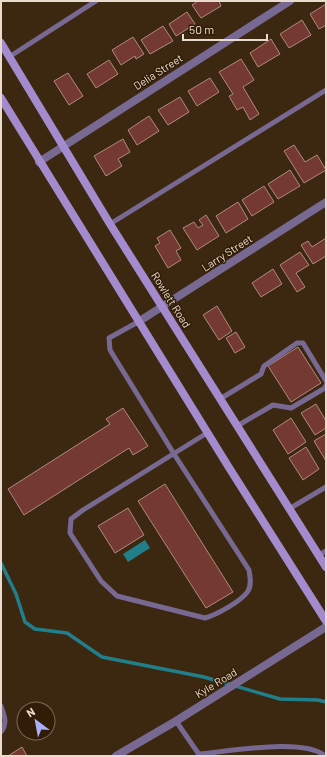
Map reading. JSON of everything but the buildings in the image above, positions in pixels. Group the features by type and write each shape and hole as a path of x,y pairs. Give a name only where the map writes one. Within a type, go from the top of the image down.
{"main road":[{"name":"Rowlett Road","path":"1,43 110,224 289,510 322,553 326,567"},
{"path":"1,98 4,109 39,162 207,433 326,621"}],"street":[{"name":"Delia Street","path":"39,162 290,1"},
{"name":"Larry Street","path":"138,322 326,202"},
{"name":"Kyle Road","path":"116,756 261,668 326,626"}],"lane":[{"path":"9,57 96,1"},
{"path":"110,224 326,90"},
{"path":"138,322 109,338 110,350 174,454 249,570 251,581 248,591 241,598 205,618 117,596 101,581 70,533 71,519 174,454 207,433"},
{"path":"220,400 261,374 264,366 297,343 303,343 326,381"},
{"path":"237,426 274,405 291,408 325,388 326,385"},
{"path":"289,510 326,487"},
{"path":"1,706 5,718 5,727 1,732"},
{"path":"176,720 199,755 282,747 314,750 325,756"}],"water":[{"path":"145,540 150,548 128,562 123,554"}],"waterway":[{"path":"1,563 16,594 25,622 35,629 67,633 102,657 204,677 280,699 318,700 326,702"}]}
